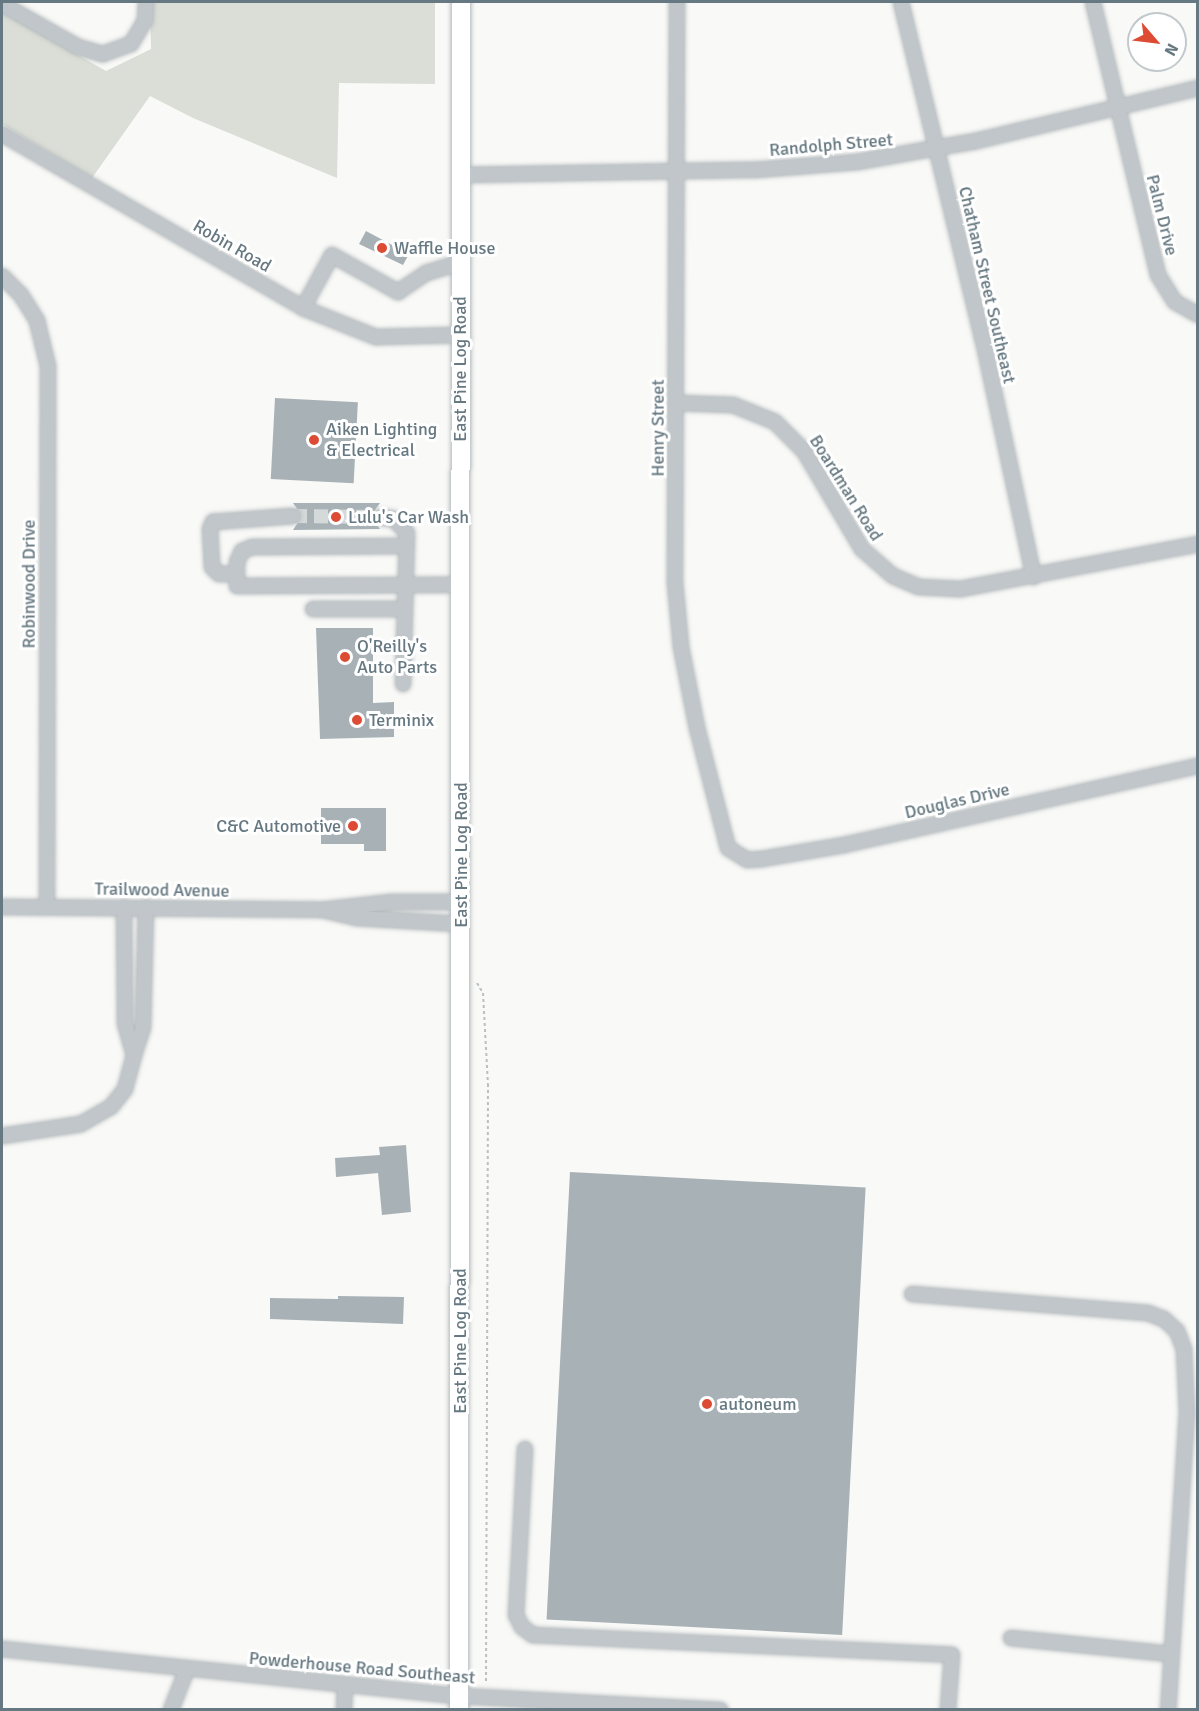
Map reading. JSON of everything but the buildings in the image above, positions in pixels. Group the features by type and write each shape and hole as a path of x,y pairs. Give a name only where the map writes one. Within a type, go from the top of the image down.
{"main road":[{"name":"East Pine Log Road","path":"460,1703 461,2"}],"street":[{"path":"2,4 78,47 103,54 131,44 145,21 146,2"},
{"name":"Henry Street","path":"677,2 675,551 679,626 699,738 728,848"},
{"name":"Chatham Street Southeast","path":"901,2 1034,577"},
{"name":"Palm Drive","path":"1093,2 1158,275 1175,302 1197,315"},
{"name":"Randolph Street","path":"460,175 807,167 936,150 1197,88"},
{"name":"Robin Road","path":"2,134 303,308 376,337 460,335"},
{"path":"303,308 332,255 398,291 426,273 460,262"},
{"name":"Robinwood Drive","path":"2,276 21,295 37,321 48,366 47,907"},
{"name":"Boardman Road","path":"677,403 750,409 786,430 822,478 862,549 882,568 906,582 946,590 1034,577 1197,544"},
{"path":"237,574 219,574 212,567 210,529 213,522 293,516"},
{"path":"380,517 404,525 406,546 403,684"},
{"path":"406,546 252,547 242,551 237,586 461,585"},
{"path":"313,609 404,609"},
{"name":"Douglas Drive","path":"728,848 740,857 755,861 1197,766"},
{"name":"Trailwood Avenue","path":"2,907 322,910 392,902 461,902"},
{"path":"124,907 125,1023 134,1055"},
{"path":"2,1136 92,1120 111,1107 125,1089 143,1028 146,907"},
{"name":"Trailwood Avenue","path":"322,910 357,918 461,924"},
{"path":"912,1294 1148,1313 1164,1319 1177,1331 1184,1349 1186,1412 1168,1710"},
{"path":"525,1449 516,1615 522,1627 534,1635 952,1655 948,1710"},
{"path":"1011,1638 1171,1654"},
{"name":"Powderhouse Road Southeast","path":"2,1649 345,1686 460,1703 486,1698 721,1710"},
{"path":"171,1710 187,1669"},
{"path":"344,1710 345,1686"}],"path":[{"path":"461,954 483,993 487,1047 486,1698"}],"shaded area":[{"path":"150,2 435,2 435,84 339,83 337,178 193,118 150,96 92,178 2,124 2,11 106,71 151,49"}],"tunnel":[{"path":"293,516 380,517"}],"place":[{"name":"Waffle House","path":"382,248"},
{"name":"Aiken Lighting & Electrical","path":"314,440"},
{"name":"Lulu's Car Wash","path":"336,517"},
{"name":"O'Reilly's Auto Parts","path":"345,657"},
{"name":"Terminix","path":"357,720"},
{"name":"C&C Automotive","path":"353,826"},
{"name":"autoneum","path":"707,1404"}]}
